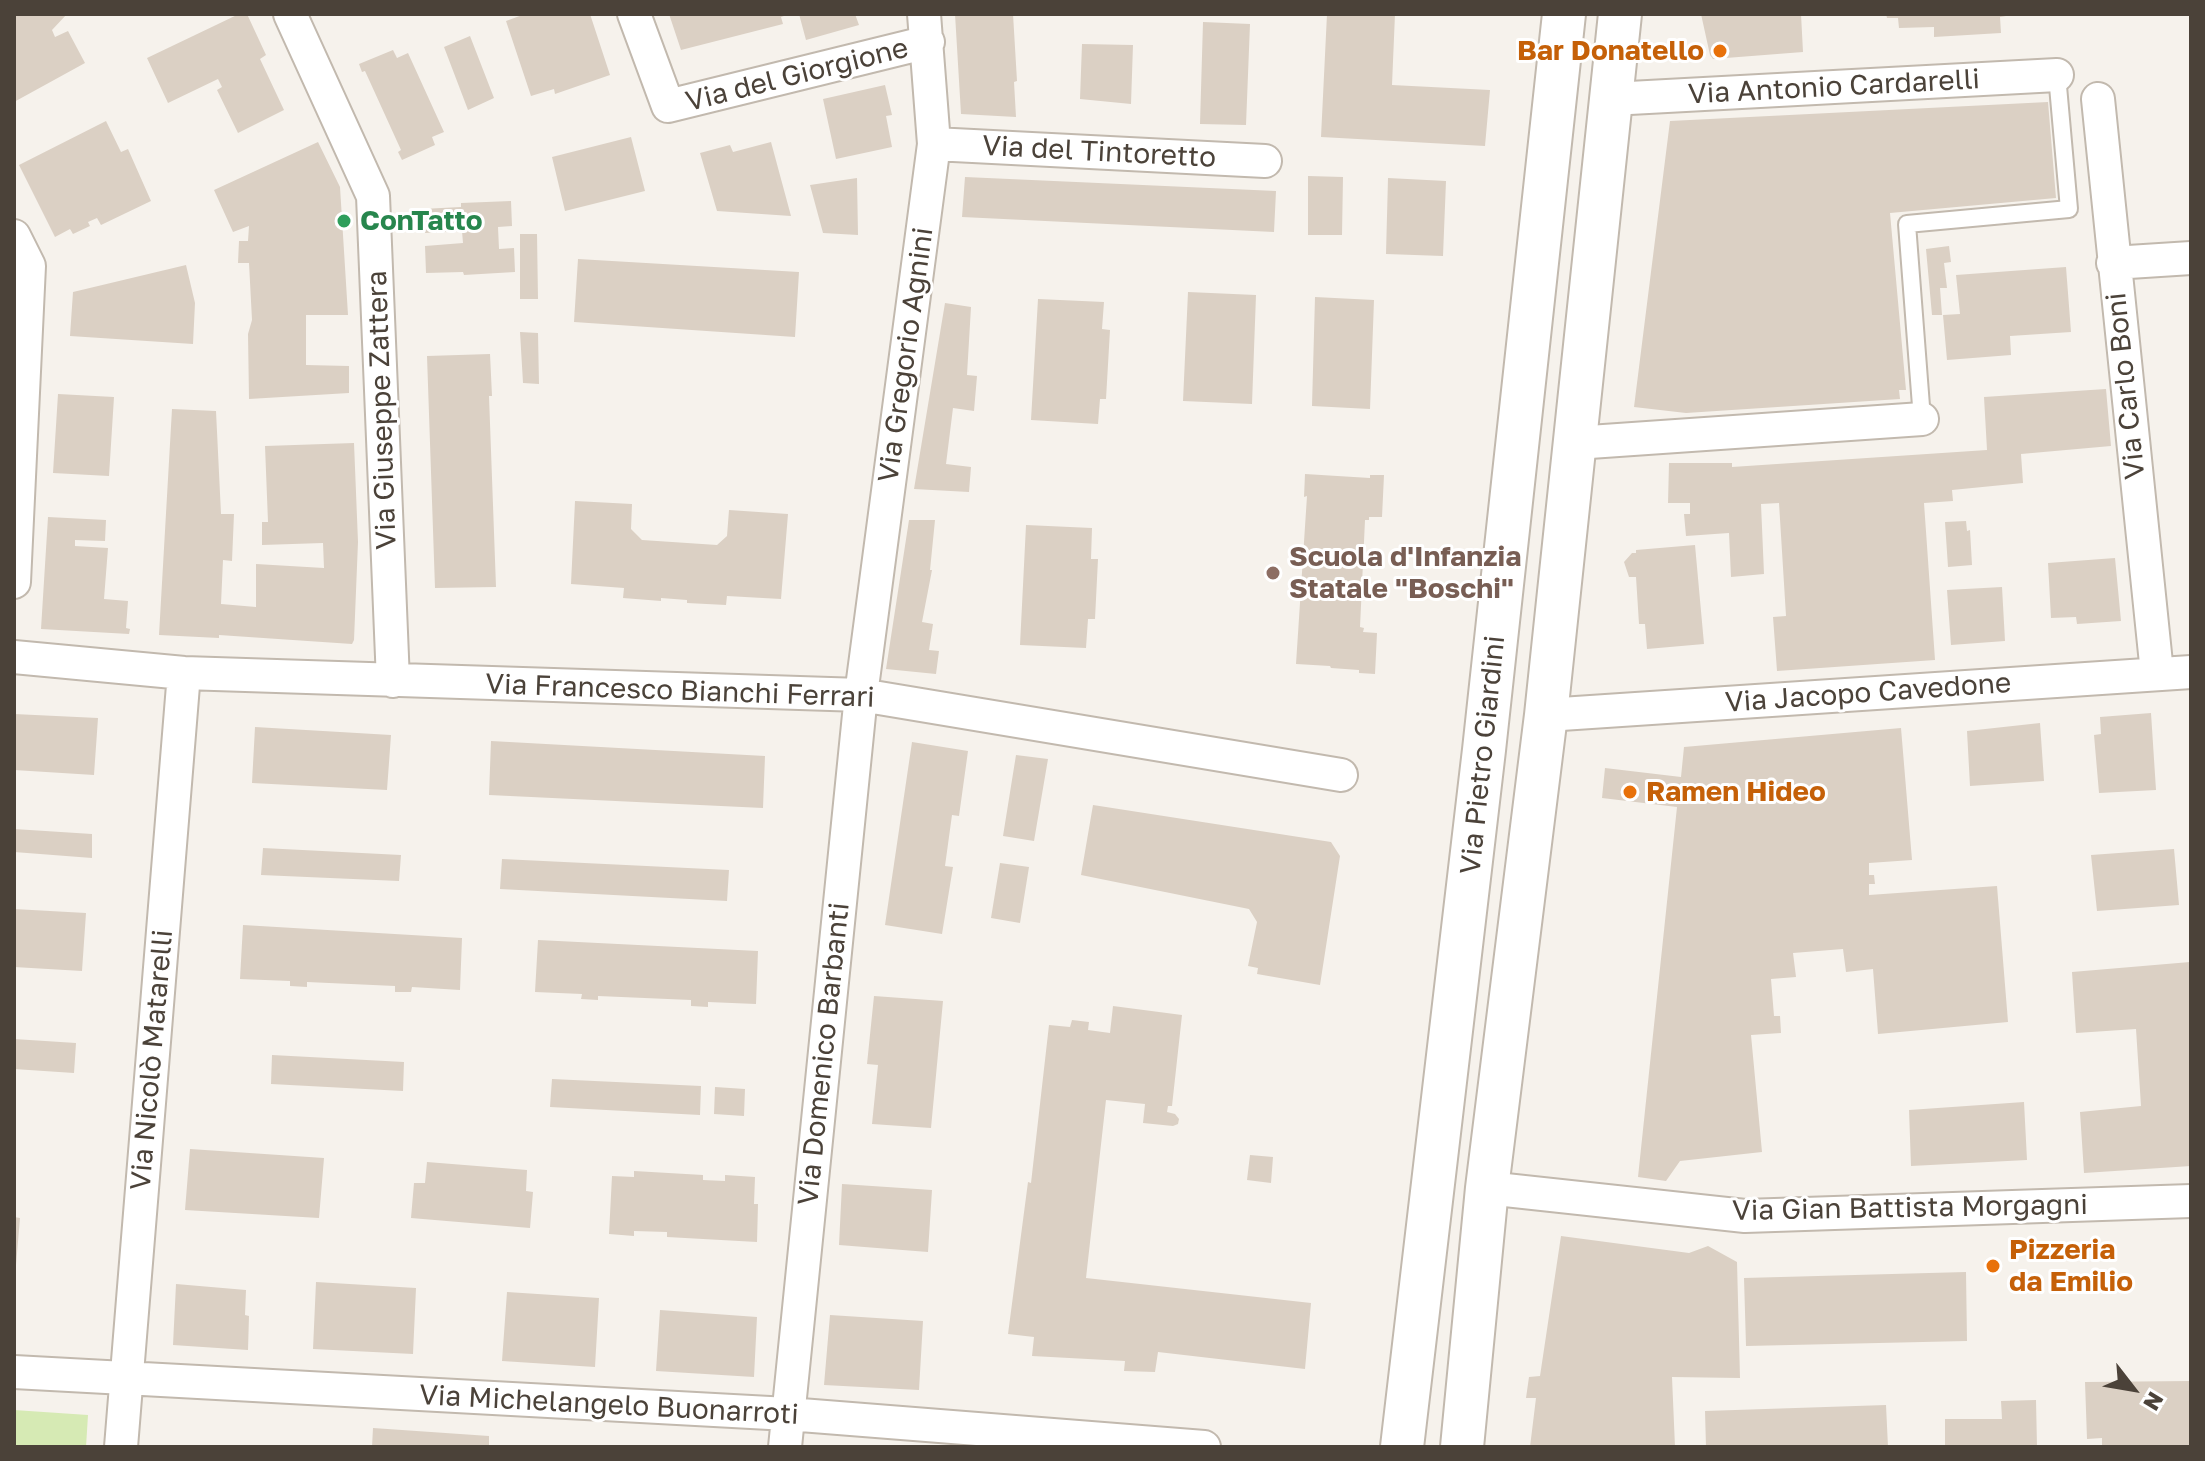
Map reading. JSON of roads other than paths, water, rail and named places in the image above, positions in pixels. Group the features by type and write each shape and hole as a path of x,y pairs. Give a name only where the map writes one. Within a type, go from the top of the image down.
{"street":[{"name":"Via Giuseppe Zattera","path":"290,14 373,196 393,681"},
{"name":"Via del Giorgione","path":"634,14 668,106 926,28"},
{"name":"Via Pietro Giardini","path":"1402,1447 1486,738 1564,14"},
{"name":"Via Pietro Giardini","path":"1462,1447 1487,1188 1546,715 1620,14"},
{"name":"Via Gregorio Agnini","path":"861,695 934,144 926,28"},
{"name":"Via Antonio Cardarelli","path":"1611,99 2057,75"},
{"name":"Via Carlo Boni","path":"2098,99 2157,673"},
{"name":"Via del Tintoretto","path":"934,144 1265,161"},
{"path":"14,236 29,266 14,582"},
{"path":"2113,263 2191,258"},
{"path":"1575,443 1922,419"},
{"name":"Via Francesco Bianchi Ferrari","path":"14,657 184,673 861,695 1341,775"},
{"name":"Via Jacopo Cavedone","path":"1546,715 2191,672"},
{"name":"Via Nicolò Matarelli","path":"121,1447 184,673"},
{"name":"Via Domenico Barbanti","path":"785,1447 861,695"},
{"name":"Via Gian Battista Morgagni","path":"1487,1188 1745,1216 2191,1201"},
{"name":"Via Michelangelo Buonarroti","path":"14,1372 788,1414 1204,1447"}],"lane":[{"path":"1922,419 1907,224 2069,209 2057,75"}],"place":[{"name":"Bar Donatello","path":"1720,51"},
{"name":"ConTatto","path":"344,221"},
{"name":"Scuola d'Infanzia Statale \"Boschi\"","path":"1273,573"},
{"name":"Ramen Hideo","path":"1630,792"},
{"name":"Pizzeria da Emilio","path":"1993,1266"}]}
